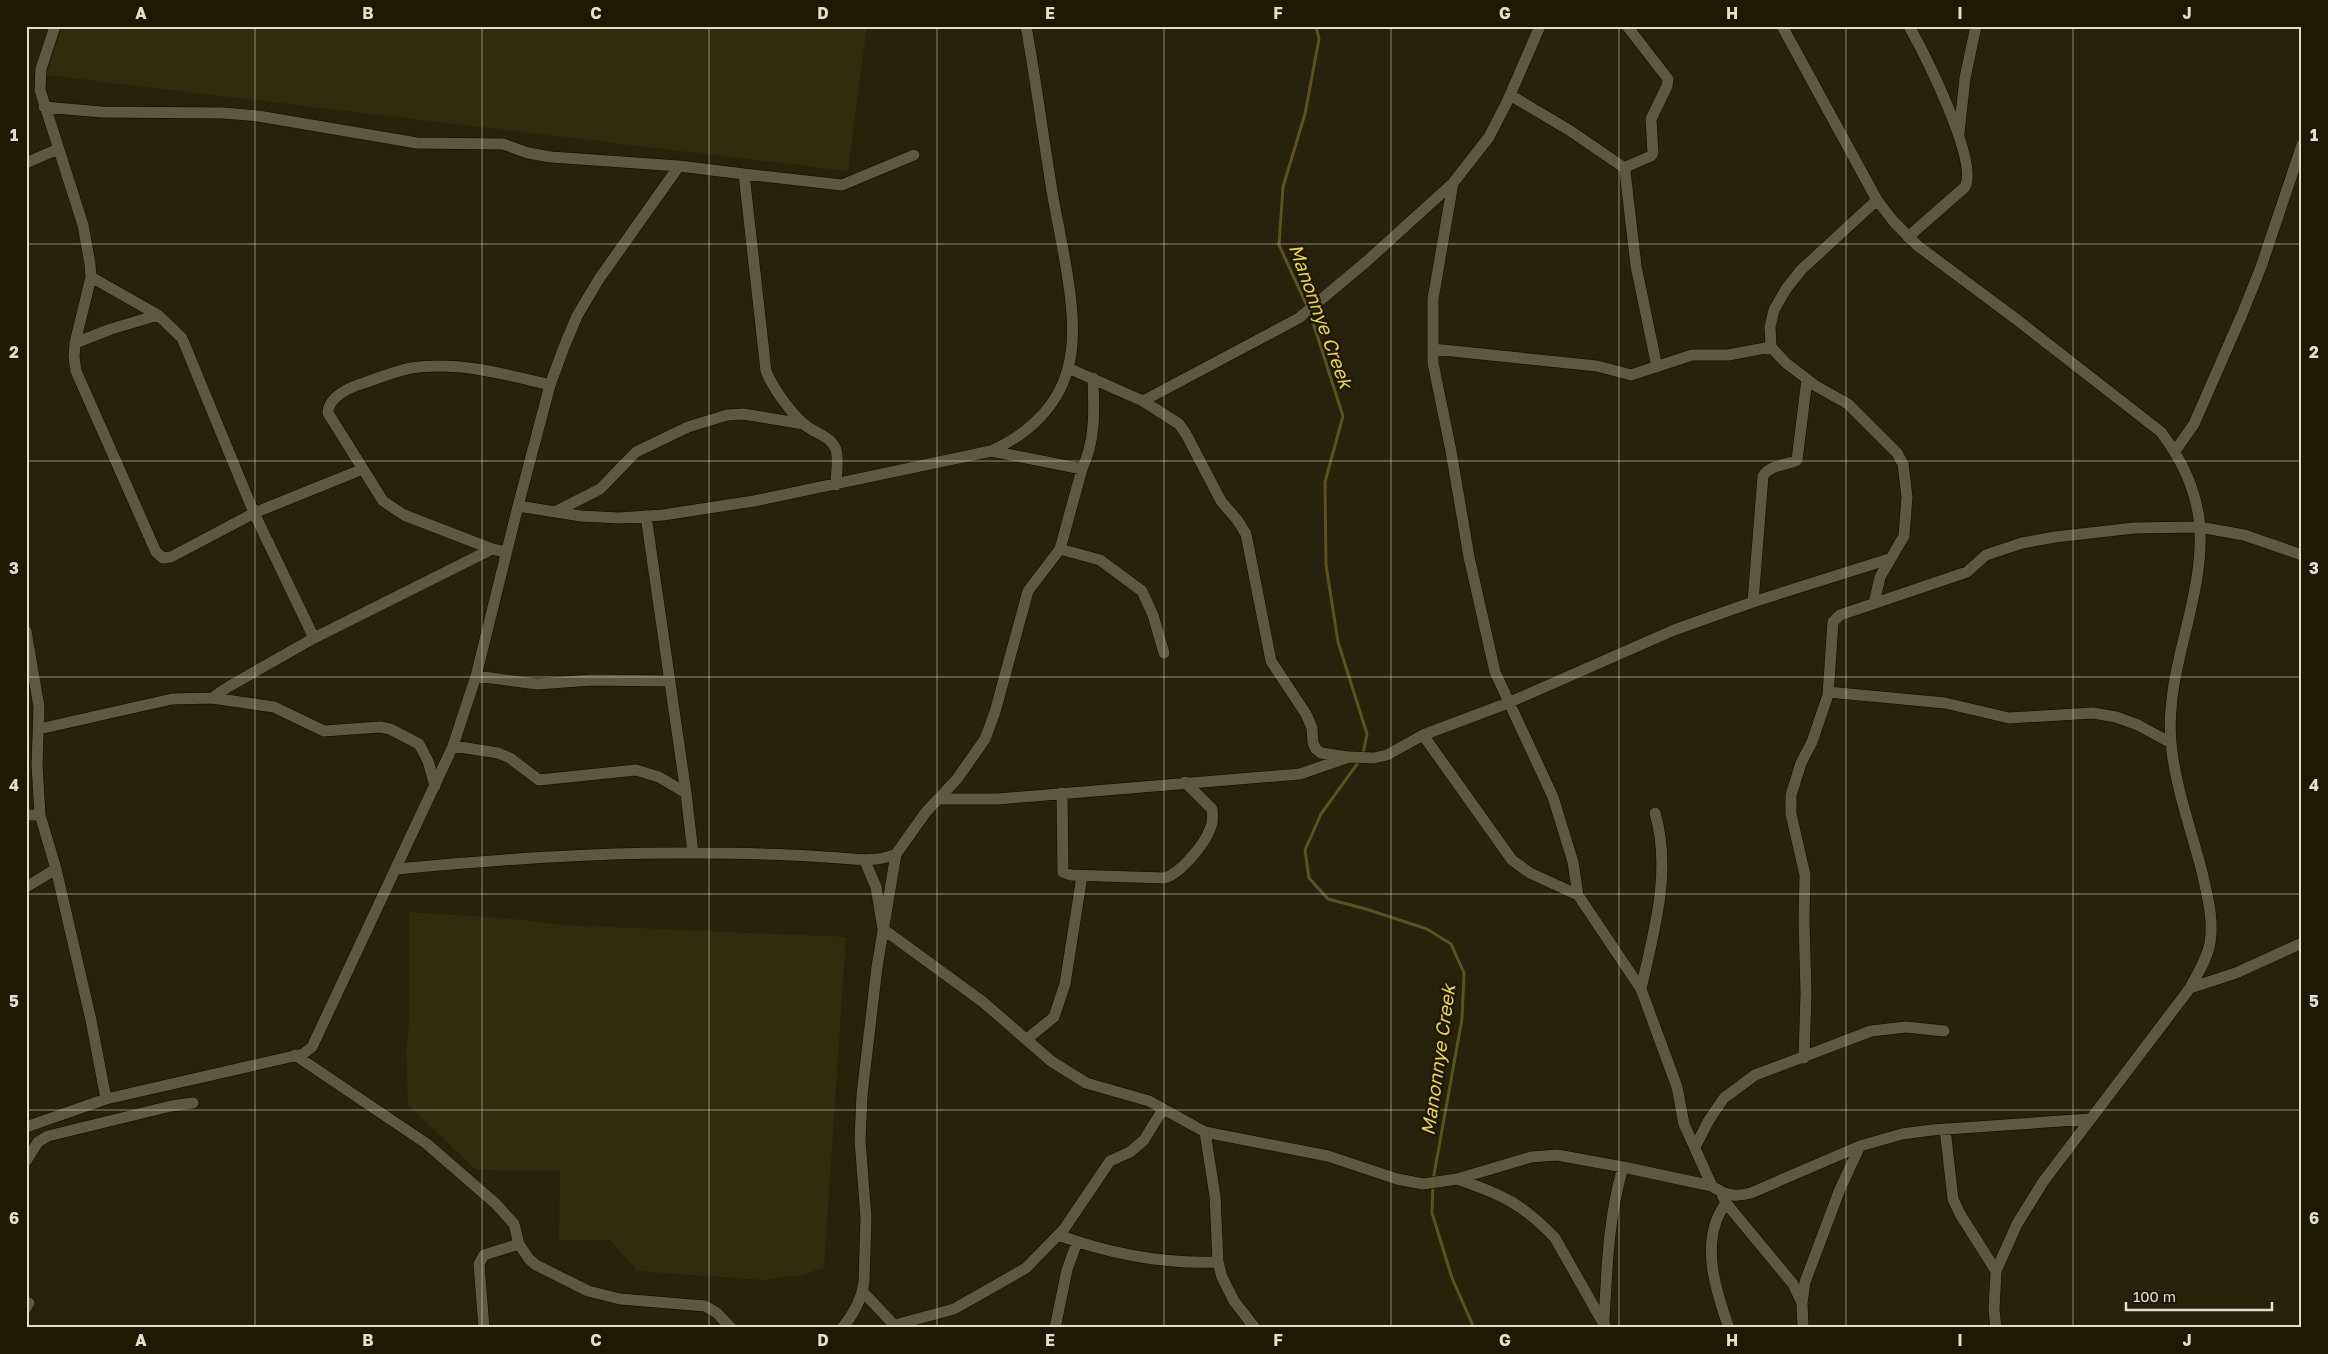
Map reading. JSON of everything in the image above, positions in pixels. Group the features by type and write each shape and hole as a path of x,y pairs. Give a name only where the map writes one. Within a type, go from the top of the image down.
{"street":[{"path":"56,26 41,69 39,84 44,106 83,225 91,277 75,343 76,371 158,555 163,558 171,557 254,513 362,470"},
{"path":"518,506 601,517 646,516 754,501 991,451 1019,436 1044,415 1055,398 1068,368 1073,335 1073,318 1026,26"},
{"path":"1143,401 1300,318 1367,261 1453,183 1489,137 1510,95 1540,26"},
{"path":"1626,169 1653,153 1652,119 1668,83 1668,79 1627,26"},
{"path":"1782,26 1876,200 1908,237 2161,432 2188,475 2195,498 2199,527 2194,594 2171,700 2170,743 2210,912 2210,943 2202,967 2190,988 2043,1182 2016,1224 1996,1271 1994,1310 1996,1328"},
{"path":"1908,237 1965,187 1968,176 1959,135 1936,81 1909,26"},
{"path":"1959,135 1962,97 1976,26"},
{"path":"1510,95 1569,130 1626,169 1636,266 1657,367"},
{"path":"44,106 102,112 258,116 417,143 503,144 551,158 679,166 842,185 914,155"},
{"path":"2175,452 2194,424 2250,294 2283,205 2302,145"},
{"path":"26,163 58,149"},
{"path":"26,1127 106,1099 295,1055 306,1052 312,1047 453,746 476,676 550,385 577,316 590,294 679,166"},
{"path":"744,174 766,371 774,388 804,424 824,436 834,446 837,454 836,485"},
{"path":"1453,183 1433,299 1433,363 1469,557 1495,672 1553,797 1573,862 1578,894 1640,989 1677,1087 1684,1124 1695,1147 1726,1203 1793,1284 1802,1303"},
{"path":"1874,603 1880,577 1889,559 1901,543 1905,528 1907,497 1903,464 1898,453 1848,404 1807,379 1786,363 1771,347 1770,327 1774,310 1786,289 1829,242 1876,200"},
{"path":"91,277 158,314 182,338 254,513 314,638"},
{"path":"75,343 111,328 158,314"},
{"path":"1433,349 1597,366 1631,375 1692,355 1728,355 1771,347"},
{"path":"506,552 492,549 404,515 383,501 328,413 330,403 354,386 409,368 486,370 550,385"},
{"path":"1068,368 1143,401 1169,416 1183,428 1221,501 1246,534 1271,661 1306,714 1312,728 1313,743 1321,753 1349,758 1374,758 1387,755 1422,736 1508,703 1657,637 1753,602 1889,559"},
{"path":"842,1328 863,1292 866,1264 866,1218 860,1163 862,1104 883,929 896,854 913,829 938,799 958,780 985,740 995,712 1028,591 1060,550 1082,469 1089,454 1094,430 1093,378"},
{"path":"1753,602 1763,476 1766,470 1797,460 1807,379"},
{"path":"555,512 600,488 636,452 688,426 727,415 743,414 804,424"},
{"path":"991,451 1082,469"},
{"path":"646,516 693,853"},
{"path":"1804,1058 1806,993 1805,875 1791,814 1791,795 1800,762 1812,742 1828,692 1833,622 1840,615 1967,572 1986,554 2022,543 2134,528 2199,527 2244,535 2302,555"},
{"path":"212,698 314,638 492,549"},
{"path":"1060,550 1100,560 1142,591 1153,615 1164,653"},
{"path":"26,631 39,707 37,765 40,815 56,869 91,1020 106,1099"},
{"path":"476,676 537,684 592,680 670,681"},
{"path":"1828,692 1945,703 2009,718 2041,718 2069,713 2116,716 2138,725 2170,743"},
{"path":"39,729 172,699 212,698 274,707 324,731 380,727 390,729 419,744 428,761 435,786"},
{"path":"1422,736 1512,860 1530,873 1578,894"},
{"path":"453,746 498,753 510,758 539,780 636,770 659,777 686,793"},
{"path":"938,799 998,798 1300,774 1349,758"},
{"path":"1062,793 1062,870 1068,875 1164,878 1174,874 1199,848 1210,830 1213,817 1212,809 1185,782"},
{"path":"1640,989 1661,891 1662,854 1659,827 1654,813"},
{"path":"26,815 40,815"},
{"path":"397,868 490,861 693,853 826,857 865,861 878,860 896,854"},
{"path":"865,861 876,887 883,929 983,1002 1027,1038 1051,1061 1086,1083 1149,1101 1204,1132 1328,1156 1369,1168 1397,1179 1423,1184 1457,1179 1531,1157 1557,1155 1623,1167 1717,1189 1734,1197 1751,1193 1860,1146 1902,1134 1945,1129 2090,1119"},
{"path":"26,886 56,869"},
{"path":"1027,1038 1054,1017 1065,984 1082,876"},
{"path":"2190,988 2236,973 2302,944"},
{"path":"1695,1147 1708,1120 1724,1098 1756,1076 1872,1031 1906,1027 1944,1031"},
{"path":"295,1055 427,1144 509,1218 514,1224 519,1244 529,1259 536,1265 588,1292 620,1299 705,1306 717,1313 731,1328"},
{"path":"26,1161 38,1142 48,1136 171,1106 193,1103"},
{"path":"863,1292 896,1326 954,1309 1026,1268 1058,1235 1110,1161 1130,1152 1144,1140 1163,1109"},
{"path":"1945,1129 1953,1199 1960,1214 1996,1271"},
{"path":"1204,1132 1215,1196 1218,1262 1222,1277 1234,1301 1255,1328"},
{"path":"1802,1327 1802,1303 1805,1282 1840,1189 1860,1146"},
{"path":"1605,1325 1607,1253 1614,1199 1623,1167"},
{"path":"1457,1179 1496,1192 1516,1203 1548,1230 1555,1238 1595,1311 1605,1325"},
{"path":"1726,1203 1717,1216 1711,1255 1714,1286 1729,1328"},
{"path":"1058,1235 1077,1242 1163,1262 1218,1262"},
{"path":"1055,1328 1067,1270 1077,1242"},
{"path":"484,1328 479,1264 481,1259 484,1256 519,1244"}],"shaded area":[{"path":"62,26 867,26 848,171 46,75"},
{"path":"409,912 526,920 561,925 846,937 824,1268 802,1275 762,1280 637,1271 610,1240 559,1240 560,1171 476,1170 408,1105 406,1052 409,1021"}],"waterway":[{"name":"Manonnye Creek","path":"1308,308 1279,245 1283,187 1305,114 1319,39 1316,26"},
{"name":"Manonnye Creek","path":"1310,313 1343,416 1325,482 1326,565 1338,642 1367,734 1363,754"},
{"name":"Manonnye Creek","path":"1360,760 1321,814 1305,850 1309,878 1328,899 1427,929 1451,944 1464,973 1462,1019 1433,1180"},
{"name":"Manonnye Creek","path":"1433,1186 1432,1213 1452,1278 1474,1328"}]}
